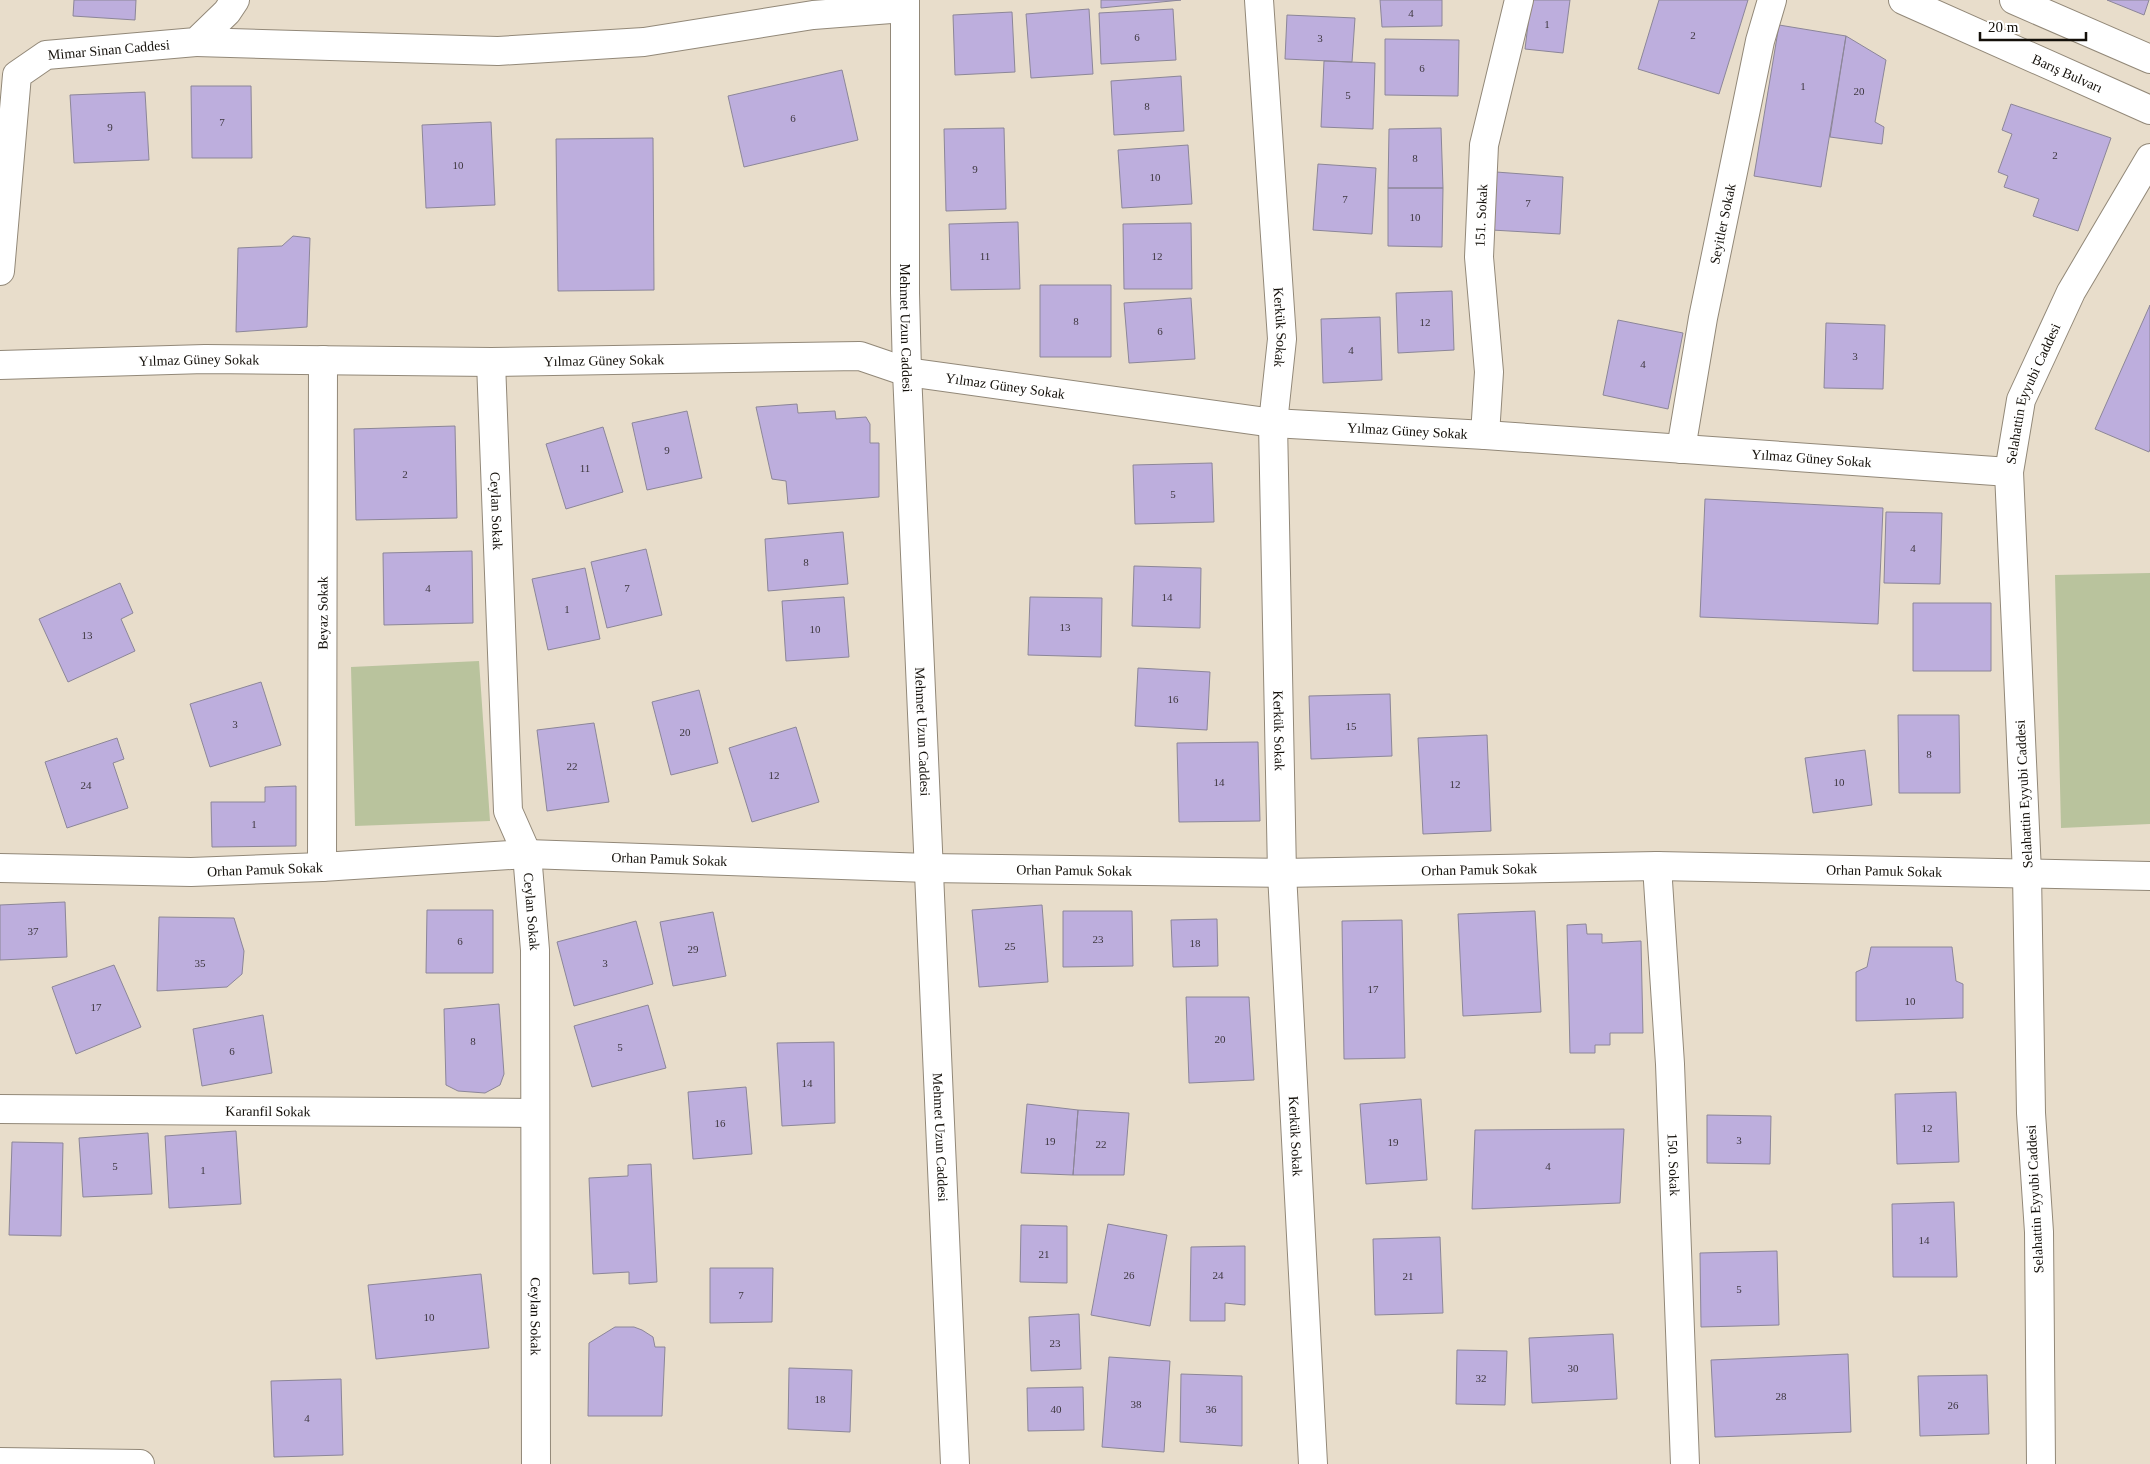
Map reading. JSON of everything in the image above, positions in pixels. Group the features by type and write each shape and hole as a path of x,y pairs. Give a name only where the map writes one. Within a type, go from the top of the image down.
{"street":[{"path":"196,42 227,12 236,0"},
{"name":"Kerkük Sokak","path":"1259,0 1282,339 1273,423 1282,873 1313,1464"},
{"name":"151. Sokak","path":"1485,435 1489,372 1479,257 1484,145 1518,0"},
{"name":"Seyitler Sokak","path":"1681,449 1705,308 1760,41 1772,0"},
{"name":"Barış Bulvarı","path":"1902,0 2150,110"},
{"path":"2014,0 2150,59"},
{"path":"196,42 498,51 644,42 814,15 905,4"},
{"name":"Mehmet Uzun Caddesi","path":"905,4 905,293 907,372 954,1464"},
{"name":"Mimar Sinan Caddesi","path":"0,271 17,75 46,55 196,42"},
{"name":"Selahattin Eyyubi Caddesi","path":"2041,1464 2039,1232 2031,1113 2028,873 2009,472 2021,400 2071,292 2150,158"},
{"name":"Yılmaz Güney Sokak","path":"0,366 204,359 491,362 860,356 907,372 1273,423 1485,435 2009,472"},
{"name":"Beyaz Sokak","path":"322,866 323,360"},
{"name":"Ceylan Sokak","path":"491,362 508,810 527,854 535,950 536,1464"},
{"name":"Orhan Pamuk Sokak","path":"0,868 191,872 527,854 928,868 1282,873 1657,866 2150,876"},
{"name":"150. Sokak","path":"1657,866 1670,1064 1685,1464"},
{"name":"Karanfil Sokak","path":"0,1109 535,1113"},
{"path":"0,1462 140,1464"}],"green space":[{"path":"2150,573 2150,824 2061,828 2055,575"},
{"path":"479,661 490,821 355,826 351,667"}],"building":[{"path":"74,0 136,0 135,20 73,16"},
{"path":"1101,0 1181,0 1101,8"},
{"path":"1380,0 1442,0 1442,26 1382,27"},
{"path":"1531,0 1570,0 1563,53 1525,49"},
{"path":"1659,0 1748,0 1719,94 1638,69"},
{"path":"2107,0 2149,0 2144,15"},
{"path":"1089,9 1093,74 1031,78 1026,14"},
{"path":"1173,9 1176,60 1101,64 1099,13"},
{"path":"1012,12 1015,72 955,75 953,15"},
{"path":"1287,15 1355,18 1352,62 1285,59"},
{"path":"1779,25 1846,36 1821,187 1754,176"},
{"path":"1846,36 1886,60 1875,122 1884,127 1882,144 1830,137"},
{"path":"1385,39 1459,40 1458,96 1385,95"},
{"path":"1324,61 1375,63 1373,129 1321,127"},
{"path":"842,70 858,140 744,167 728,96"},
{"path":"1181,76 1184,131 1114,135 1111,81"},
{"path":"191,86 251,86 252,158 192,158"},
{"path":"145,92 149,160 74,163 70,95"},
{"path":"2011,104 2111,138 2078,231 2033,216 2039,199 2004,187 2008,176 1998,172 2012,134 2002,130"},
{"path":"491,122 495,205 426,208 422,125"},
{"path":"1004,128 1006,209 946,211 944,129"},
{"path":"1441,128 1443,188 1388,188 1389,129"},
{"path":"653,138 654,290 558,291 556,139"},
{"path":"1188,145 1192,204 1122,208 1118,150"},
{"path":"1318,164 1376,168 1372,234 1313,230"},
{"path":"1496,172 1563,177 1560,234 1492,230"},
{"path":"1388,188 1443,188 1442,247 1388,246"},
{"path":"1018,222 1020,289 951,290 949,224"},
{"path":"1191,223 1192,289 1124,289 1123,224"},
{"path":"293,236 310,238 307,327 236,332 238,248 282,246"},
{"path":"1040,285 1111,285 1111,357 1040,357"},
{"path":"1452,291 1454,350 1398,353 1396,293"},
{"path":"1191,298 1195,359 1129,363 1124,303"},
{"path":"2150,305 2150,449 2149,452 2095,429"},
{"path":"1380,317 1382,380 1323,383 1321,319"},
{"path":"1618,320 1683,333 1668,409 1603,395"},
{"path":"1826,323 1885,325 1883,389 1824,388"},
{"path":"797,404 798,413 835,411 836,419 866,417 870,424 870,443 879,443 879,497 788,504 786,481 772,479 756,407"},
{"path":"687,411 702,478 647,490 632,423"},
{"path":"455,426 457,518 356,520 354,429"},
{"path":"603,427 623,492 566,509 546,444"},
{"path":"1212,463 1214,522 1135,524 1133,465"},
{"path":"1705,499 1883,508 1878,624 1700,617"},
{"path":"1886,512 1942,513 1940,584 1884,583"},
{"path":"843,532 848,584 768,591 765,539"},
{"path":"646,549 662,615 607,628 591,562"},
{"path":"472,551 473,623 384,625 383,553"},
{"path":"1134,566 1201,568 1200,628 1132,626"},
{"path":"585,568 600,639 548,650 532,579"},
{"path":"120,583 133,613 121,619 135,651 68,682 39,619"},
{"path":"844,597 849,657 786,661 782,601"},
{"path":"1030,597 1102,598 1101,657 1028,655"},
{"path":"1913,603 1991,603 1991,671 1913,671"},
{"path":"1138,668 1210,672 1207,730 1135,726"},
{"path":"261,682 281,745 210,767 190,704"},
{"path":"699,690 718,763 671,775 652,702"},
{"path":"1390,694 1392,756 1311,759 1309,696"},
{"path":"1898,715 1959,715 1960,793 1899,793"},
{"path":"594,723 609,802 547,811 537,730"},
{"path":"796,727 819,802 752,822 729,748"},
{"path":"1487,735 1491,831 1423,834 1418,738"},
{"path":"117,738 124,759 113,763 128,808 67,828 45,762"},
{"path":"1258,742 1260,821 1179,822 1177,743"},
{"path":"1865,750 1872,805 1813,813 1805,758"},
{"path":"296,786 296,846 212,847 211,802 265,802 265,787"},
{"path":"65,902 67,957 0,960 0,905"},
{"path":"1042,905 1048,982 979,987 972,910"},
{"path":"427,910 493,910 493,973 426,973"},
{"path":"1063,911 1132,911 1133,966 1063,967"},
{"path":"1535,911 1541,1012 1463,1016 1458,914"},
{"path":"713,912 726,976 673,986 660,922"},
{"path":"159,917 234,918 244,951 242,974 227,987 157,991"},
{"path":"1217,919 1218,966 1173,967 1171,920"},
{"path":"1402,920 1405,1058 1344,1059 1342,921"},
{"path":"636,921 653,984 574,1006 557,942"},
{"path":"1586,924 1587,934 1602,934 1602,943 1641,941 1643,1033 1610,1033 1610,1045 1595,1045 1595,1053 1570,1053 1567,925"},
{"path":"1871,947 1952,947 1956,981 1963,984 1963,1018 1856,1021 1856,972 1867,967"},
{"path":"114,965 141,1027 76,1054 52,987"},
{"path":"1186,997 1249,997 1254,1080 1189,1083"},
{"path":"499,1004 504,1074 500,1085 485,1093 458,1091 446,1085 444,1009"},
{"path":"648,1005 666,1068 592,1087 574,1026"},
{"path":"263,1015 272,1073 202,1086 193,1029"},
{"path":"834,1042 835,1123 782,1126 777,1043"},
{"path":"746,1087 752,1154 693,1159 688,1092"},
{"path":"1956,1092 1959,1162 1897,1164 1895,1094"},
{"path":"1421,1099 1427,1180 1366,1184 1360,1104"},
{"path":"1027,1104 1078,1110 1073,1175 1021,1173"},
{"path":"1078,1110 1129,1113 1124,1175 1073,1175"},
{"path":"1707,1115 1771,1116 1770,1164 1707,1163"},
{"path":"1624,1129 1620,1203 1472,1209 1475,1130"},
{"path":"236,1131 241,1204 169,1208 165,1136"},
{"path":"148,1133 152,1194 83,1197 79,1138"},
{"path":"12,1142 63,1143 61,1236 9,1235"},
{"path":"651,1164 657,1282 629,1284 629,1272 593,1274 589,1178 628,1176 628,1165"},
{"path":"1954,1202 1957,1277 1893,1277 1892,1204"},
{"path":"1108,1224 1167,1235 1150,1326 1091,1315"},
{"path":"1021,1225 1067,1226 1067,1283 1020,1282"},
{"path":"1440,1237 1443,1313 1375,1315 1373,1239"},
{"path":"1245,1246 1245,1305 1225,1303 1225,1321 1190,1321 1191,1247"},
{"path":"1777,1251 1779,1325 1701,1327 1700,1253"},
{"path":"710,1268 773,1268 772,1322 710,1323"},
{"path":"481,1274 489,1348 376,1359 368,1285"},
{"path":"1079,1314 1081,1369 1031,1371 1029,1317"},
{"path":"615,1327 634,1327 642,1330 653,1337 655,1347 665,1347 662,1416 588,1416 589,1343"},
{"path":"1613,1334 1617,1399 1532,1403 1529,1338"},
{"path":"1457,1350 1507,1351 1505,1405 1456,1404"},
{"path":"1848,1354 1851,1432 1715,1437 1711,1360"},
{"path":"1109,1357 1170,1361 1164,1452 1102,1447"},
{"path":"789,1368 852,1370 850,1432 788,1429"},
{"path":"1181,1374 1242,1376 1242,1446 1180,1442"},
{"path":"1987,1375 1989,1434 1920,1436 1918,1376"},
{"path":"341,1379 343,1455 274,1457 271,1381"},
{"path":"1083,1387 1084,1430 1028,1431 1027,1388"}]}
